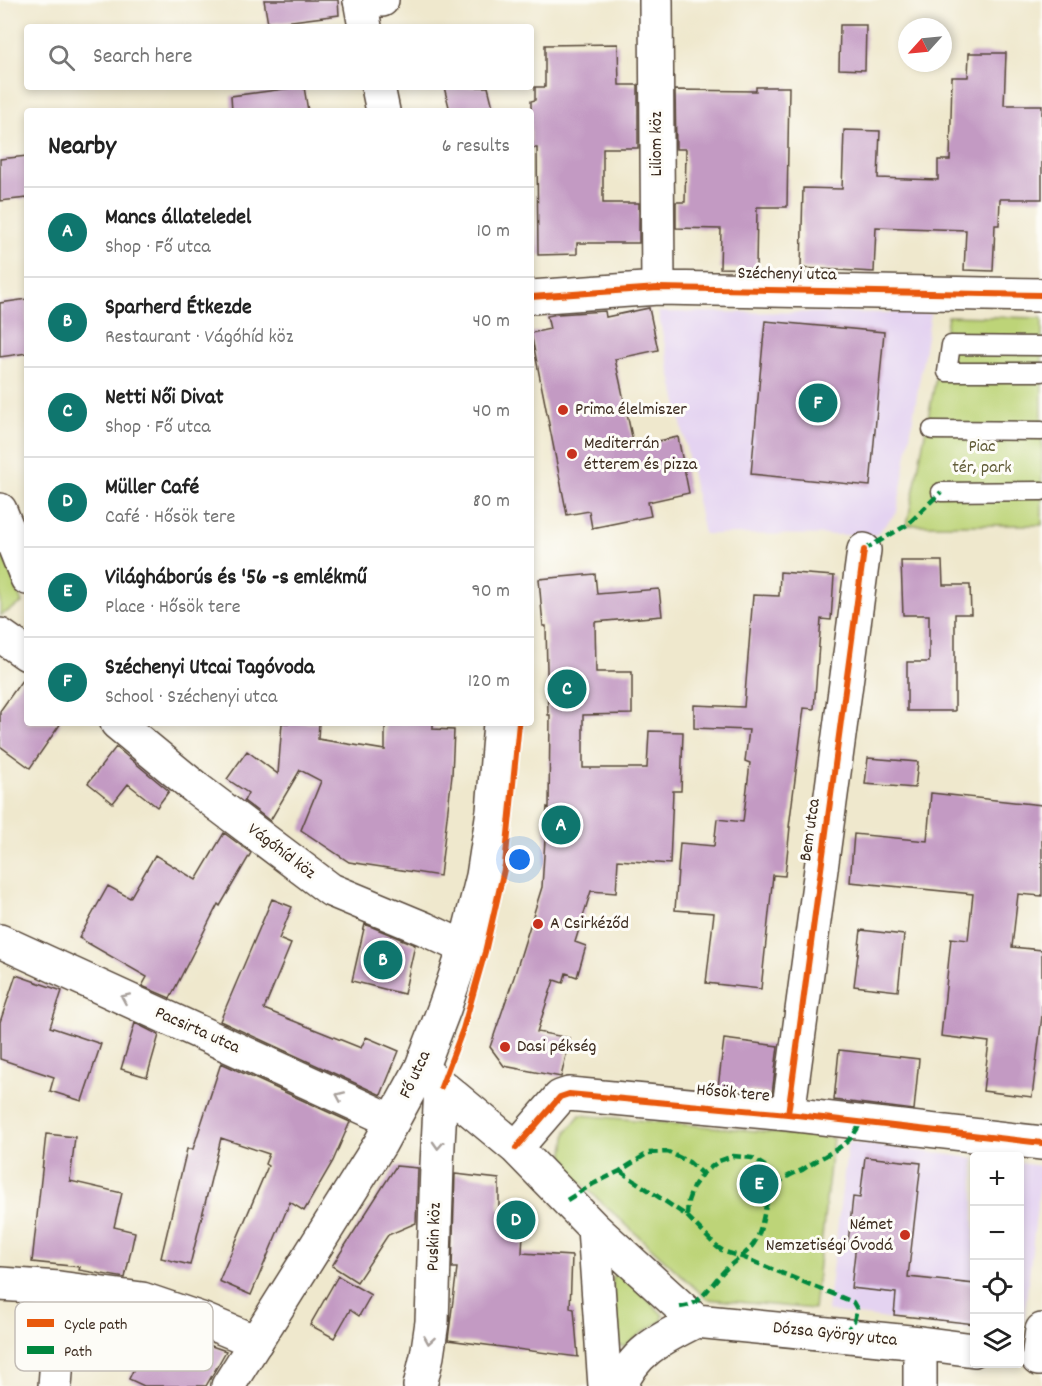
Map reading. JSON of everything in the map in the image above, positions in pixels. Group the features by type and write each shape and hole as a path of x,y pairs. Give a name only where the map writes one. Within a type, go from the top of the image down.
{"street":[{"path":"364,24 360,0 382,0"},
{"name":"Liliom köz","path":"656,0 658,288"},
{"path":"379,90 382,108"},
{"name":"Széchenyi utca","path":"534,297 658,288 1042,295"},
{"path":"0,510 24,570"},
{"name":"Bem utca","path":"789,1114 864,550"},
{"path":"0,635 24,652"},
{"name":"Vágóhíd köz","path":"121,726 197,789 331,890 465,948"},
{"name":"Fő utca","path":"228,1386 393,1121 431,1078 444,1009 465,948 483,876 493,811 500,726"},
{"name":"Pacsirta utca","path":"0,941 393,1121"},
{"path":"431,1078 516,1148 594,1228 696,1321 655,1342 642,1353 625,1374 621,1386"},
{"name":"Puskin köz","path":"420,1386 432,1322 437,1165 431,1078"},
{"name":"Hősök tere","path":"516,1148 560,1097 569,1094 789,1114 1042,1143"},
{"path":"594,1228 605,1386"},
{"path":"0,1284 59,1288 151,1302"},
{"path":"59,1288 59,1302"},
{"name":"Dózsa György utca","path":"696,1321 970,1349"},
{"path":"213,1324 256,1342"},
{"path":"920,1343 920,1386"},
{"path":"56,1386 57,1371"}],"lane":[{"path":"1041,346 951,345 947,372 1042,372"},
{"path":"933,430 1042,431"},
{"path":"941,492 1042,491"}],"shaded area":[{"path":"658,312 931,313 897,512 876,535 704,534"},
{"name":"Német Nemzetiségi Óvodá","path":"848,1142 970,1157 970,1329 827,1311"},
{"path":"1024,1164 1042,1166 1024,1319"}],"green space":[{"name":"Piac tér, park","path":"948,316 1042,318 1042,525 907,525"},
{"path":"0,548 22,603 0,616"},
{"path":"580,1115 833,1138 814,1309 707,1299 562,1166 567,1131"},
{"path":"616,1273 622,1274 663,1315 662,1321 624,1347 618,1344 612,1278"}],"building":[{"path":"264,0 338,0 339,15 268,24"},
{"path":"840,25 866,25 865,70 839,69"},
{"path":"618,44 619,85 638,85 638,148 603,148 603,203 639,203 639,243 577,243 577,254 538,255 537,148 534,148 534,108 531,108 531,101 535,100 535,87 545,87 545,45"},
{"path":"969,53 1006,53 1004,105 1042,105 1042,199 1000,199 999,225 995,225 993,271 964,270 966,230 876,227 874,272 801,268 803,188 842,189 844,130 880,131 878,178 938,180 938,160 950,160 952,77 968,77"},
{"path":"756,87 789,87 787,207 757,207 756,269 720,268 721,229 676,228 676,202 685,202 686,149 676,149 675,90 756,91"},
{"path":"276,90 304,90 308,108 232,108 231,96"},
{"path":"445,90 489,90 493,108 449,108"},
{"path":"24,156 24,198 0,201 0,159"},
{"path":"24,299 24,353 0,357 0,303"},
{"path":"649,308 658,350 615,359 634,446 678,437 689,493 648,502 651,516 592,528 589,511 567,515 534,348 534,332 550,329 547,316 605,311 606,317"},
{"path":"765,321 884,332 870,486 751,474"},
{"path":"901,561 942,561 943,585 970,585 971,614 955,614 955,711 907,711 907,662 929,662 929,615 903,615"},
{"path":"780,572 834,576 831,620 821,619 814,709 804,708 785,876 773,875 761,989 706,983 714,913 675,910 680,843 714,846 717,819 743,822 750,763 745,761 749,730 694,728 694,705 744,707 753,595 779,596"},
{"path":"595,574 597,594 659,589 662,616 595,622 596,672 632,672 632,714 583,715 583,768 647,768 649,731 683,732 681,791 673,791 670,864 618,860 616,893 591,891 575,942 586,946 577,977 566,973 563,983 554,980 537,1032 570,1038 561,1077 504,1066 490,1047 542,887 547,807 549,808 550,715 548,715 546,626 543,626 539,579"},
{"path":"24,677 24,726 59,726 30,768 0,746 0,711"},
{"path":"282,726 319,726 318,739 385,750 385,726 433,726 433,729 454,730 452,775 440,876 349,862 301,830 321,781 300,770 270,821 244,801 248,793 227,779 247,751 278,774"},
{"path":"116,747 169,791 157,807 128,784 113,803 88,783"},
{"path":"868,758 918,762 915,788 865,784"},
{"path":"931,793 1042,805 1042,896 1018,894 1012,947 1042,950 1042,1016 1032,1097 983,1091 989,1042 941,1036 951,938 968,940 973,894 850,882 854,834 927,841"},
{"path":"224,833 251,853 220,906 218,904 170,998 142,986 147,977 79,938 108,886 130,898 155,855 196,880"},
{"path":"272,899 292,907 279,939 291,944 264,1009 361,1048 366,1037 399,1051 381,1095 220,1021"},
{"path":"365,924 415,945 404,994 352,981"},
{"path":"861,930 904,935 898,991 854,986"},
{"path":"16,975 62,991 50,1027 101,1044 82,1101 50,1091 54,1077 0,1059 0,1022"},
{"path":"135,1023 159,1035 147,1077 121,1069"},
{"path":"724,1039 778,1046 772,1094 718,1087"},
{"path":"839,1050 919,1059 914,1110 834,1100"},
{"path":"221,1063 350,1122 333,1161 304,1211 290,1202 251,1295 219,1281 268,1166 265,1164 269,1154 221,1138 190,1265 161,1258 187,1149 193,1149"},
{"path":"46,1134 75,1137 70,1181 122,1193 114,1227 135,1232 125,1278 79,1270 80,1267 32,1262"},
{"path":"865,1157 921,1163 908,1277 970,1283 970,1323 894,1315 896,1293 851,1288 856,1244 848,1243 853,1197 860,1198"},
{"path":"396,1166 418,1168 416,1223 388,1235 357,1282 332,1266"},
{"path":"455,1174 499,1179 499,1210 524,1211 522,1253 572,1256 570,1308 574,1309 578,1357 448,1340 457,1268 452,1268"},
{"path":"338,1276 371,1295 359,1316 350,1310 334,1338 310,1325"},
{"path":"213,1347 226,1351 206,1386 144,1386 129,1379 133,1371 213,1371"}],"marked path":[{"path":"864,550 907,525 941,492"},
{"path":"680,1307 697,1301 725,1270 751,1248 760,1232 768,1199 778,1184 842,1146 854,1134 861,1122"},
{"path":"567,1200 648,1153 668,1152 689,1162 702,1174"},
{"path":"687,1216 688,1201 693,1187 702,1174 719,1161 733,1156 752,1158 768,1168 776,1186"},
{"path":"620,1171 687,1216 717,1247 725,1252 853,1302 857,1309 854,1321 843,1336"}],"cycle path":[{"path":"534,297 658,288 1042,295"},
{"path":"788,1114 864,550"},
{"path":"441,1087 463,1029 485,952 505,865 519,726"},
{"path":"516,1148 560,1097 569,1094 788,1114 1042,1143"}],"place":[{"name":"Széchenyi Utcai Tagóvoda","path":"818,403"},
{"name":"Prima élelmiszer","path":"563,410"},
{"name":"Mediterrán étterem és pizza","path":"572,454"},
{"name":"Netti Női Divat","path":"567,689"},
{"name":"Mancs állateledel","path":"561,825"},
{"name":"A Csirkéződ","path":"538,924"},
{"name":"Sparherd Étkezde","path":"383,960"},
{"name":"Dasi pékség","path":"505,1047"},
{"name":"Világháborús és '56 -s emlékmű","path":"759,1184"},
{"name":"Müller Café","path":"516,1220"},
{"name":"Német Nemzetiségi Óvodá","path":"905,1235"}]}
